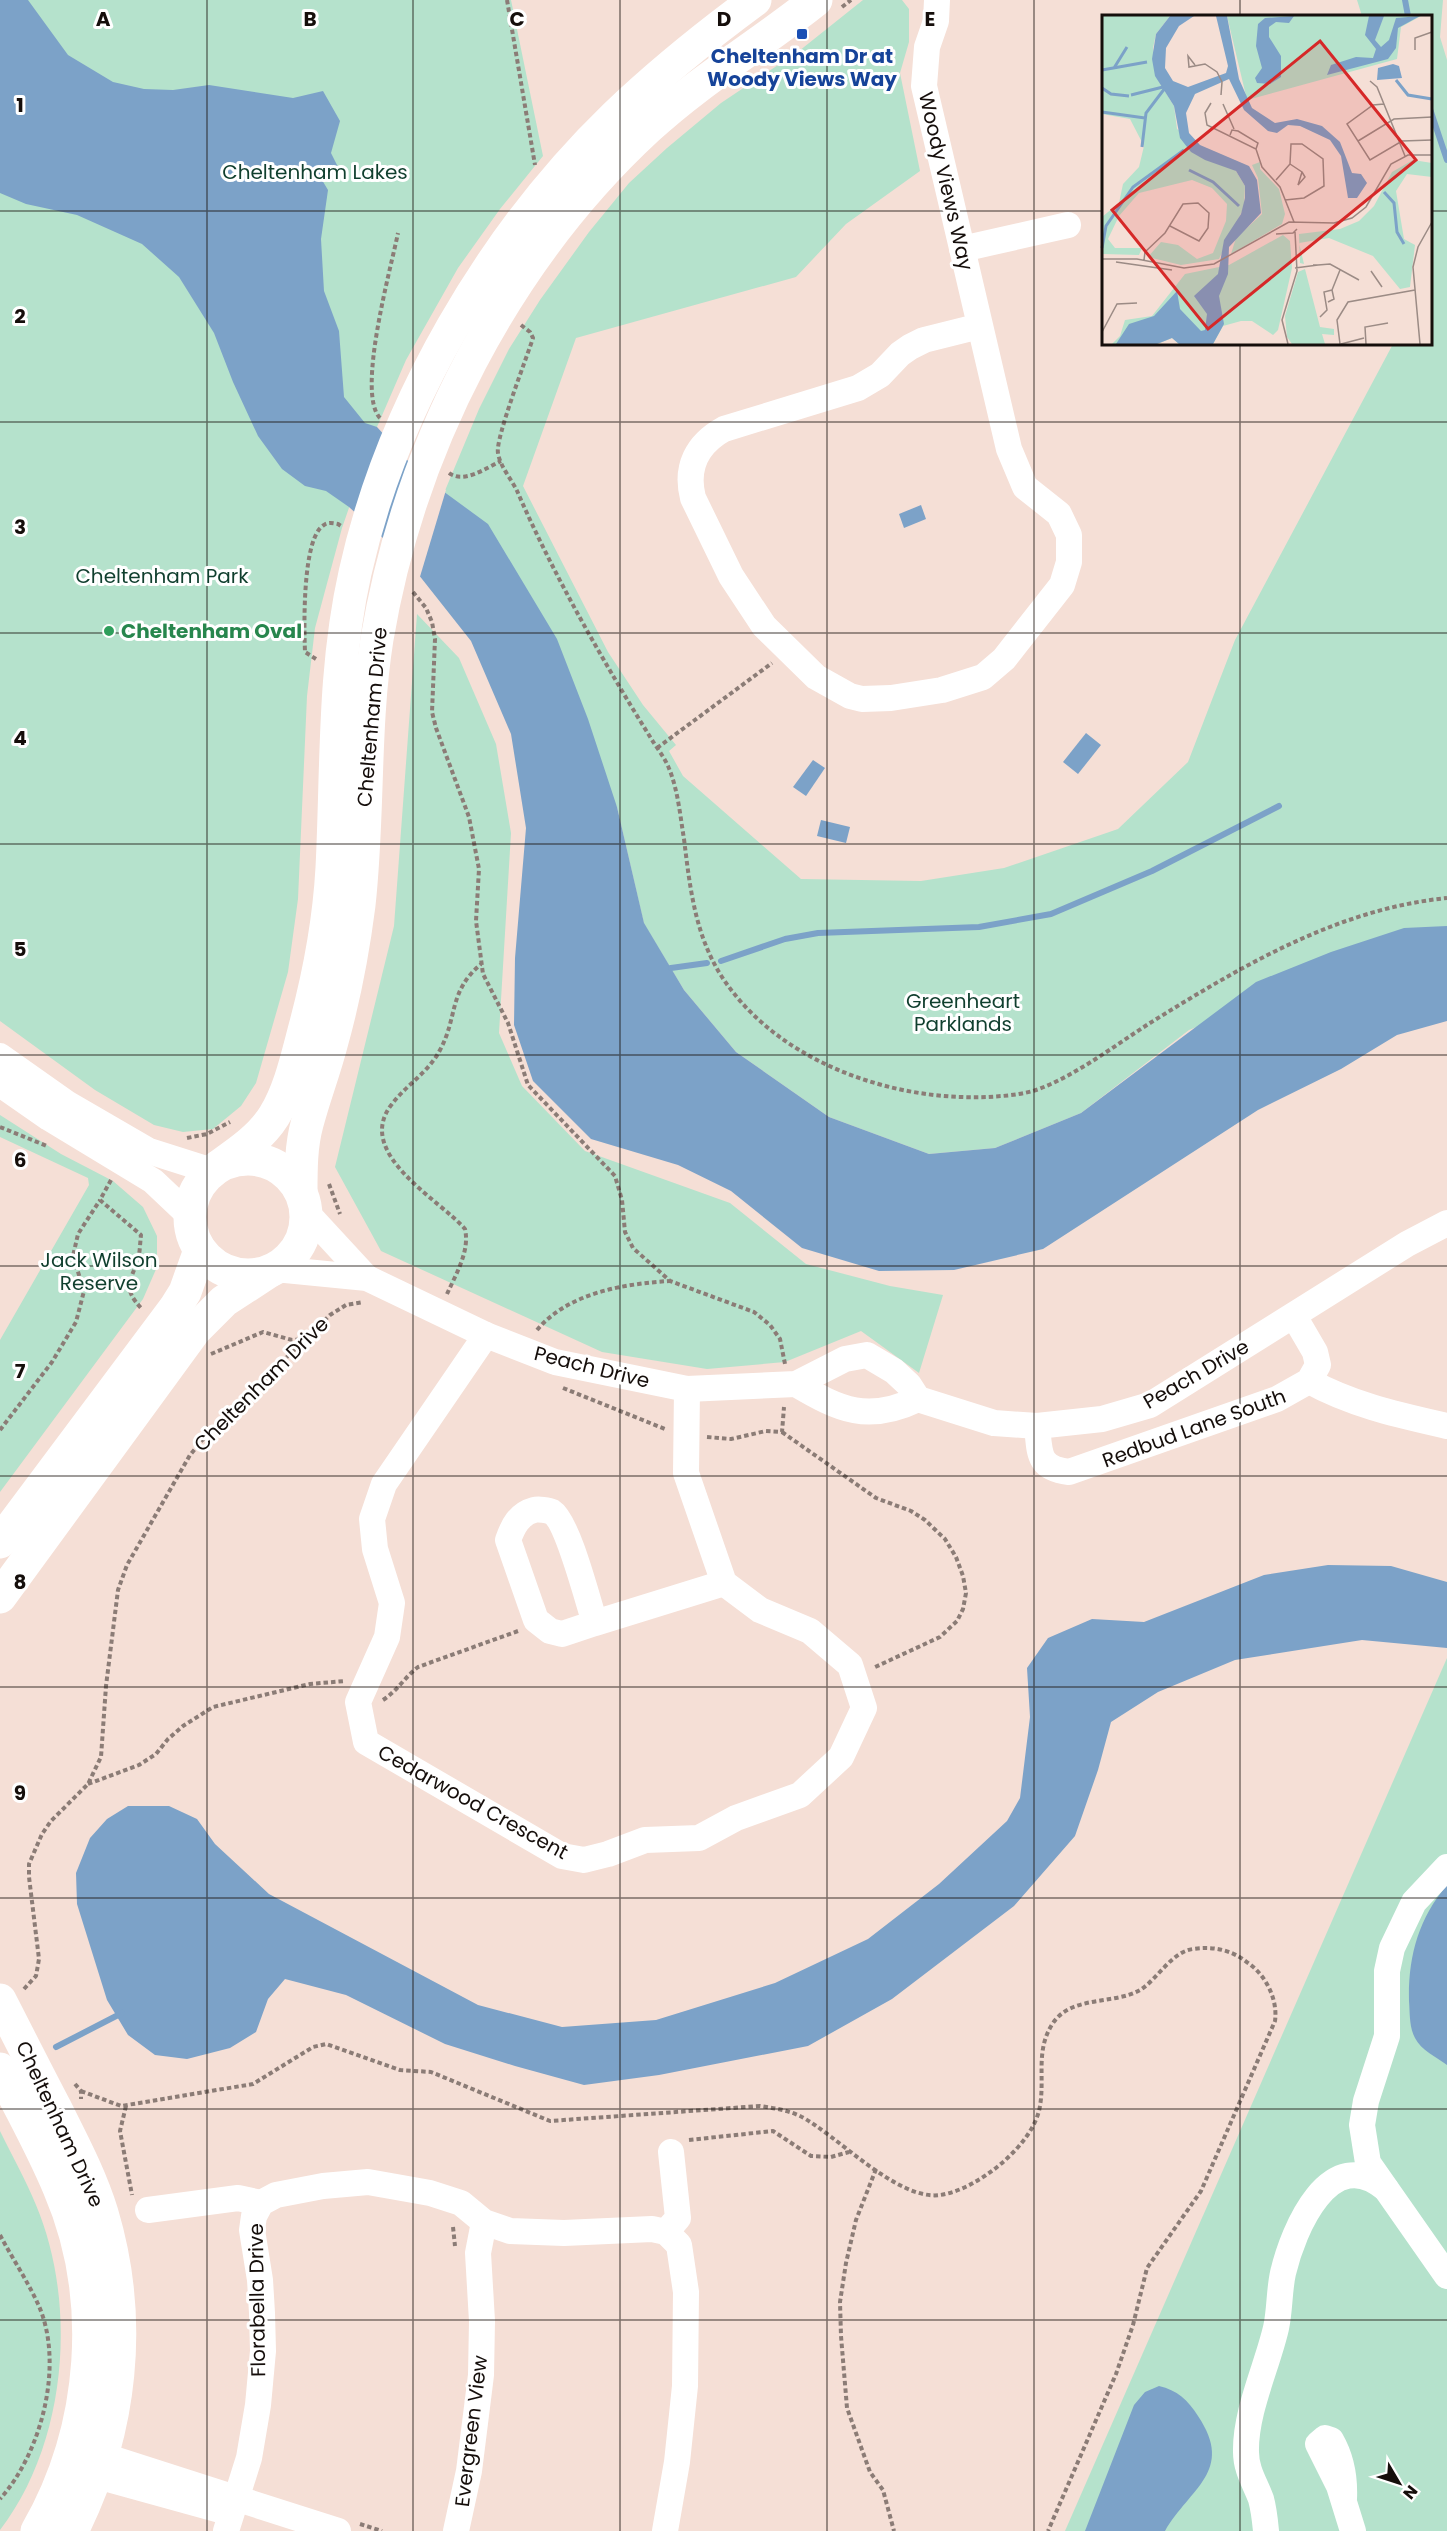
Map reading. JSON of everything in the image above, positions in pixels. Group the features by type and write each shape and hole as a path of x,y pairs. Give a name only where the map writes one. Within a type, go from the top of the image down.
{"main road":[{"name":"Cheltenham Drive","path":"216,1169 254,1139 273,1118 295,1061 312,1000 323,950 330,890 337,702 342,645 355,573 384,476 413,401 453,326 481,281 549,190 621,111 696,45 755,0"},
{"name":"Cheltenham Drive","path":"312,1193 301,1163 306,1126 331,1046 354,942 360,883 369,709 397,591 408,512 441,424 465,374 509,297 538,254 592,186 645,131 674,105 825,7"},
{"path":"0,1597 195,1330 224,1301 273,1270 287,1260 301,1242 306,1228 312,1193 287,1173 267,1161 244,1158 216,1169 197,1189 190,1216 192,1234 200,1250 212,1263 236,1274 253,1275 273,1270"},
{"path":"0,1542 175,1308 184,1292 200,1250"},
{"name":"Cheltenham Drive","path":"12,1996 102,2213 111,2251 121,2328 116,2402 100,2466 72,2531"},
{"name":"Cheltenham Drive","path":"0,2069 63,2198 78,2248 88,2309 89,2338 81,2413 61,2483 37,2531"}],"street":[{"name":"Woody Views Way","path":"937,0 936,21 927,47 923,73 924,86 980,326 1009,449 1025,487 1059,514 1069,535 1069,562 1062,585 1004,659 972,682 942,690 877,700 850,696 821,681 788,651 745,599 693,498 690,471 701,446 724,429 858,388 880,375 910,347 944,334 980,326"},
{"path":"962,249 1068,225"},
{"path":"0,1056 68,1104 148,1151 216,1169"},
{"path":"0,1084 49,1118 153,1181 190,1216"},
{"name":"Peach Drive","path":"312,1193 365,1290"},
{"name":"Peach Drive","path":"790,1384 851,1411 863,1412 894,1408 918,1399 994,1423 1037,1426 1102,1419 1150,1404 1407,1244 1447,1223"},
{"name":"Peach Drive","path":"273,1270 365,1290 438,1312 486,1335 555,1362 687,1389 790,1384 845,1359 867,1355 894,1371 909,1385 918,1399"},
{"name":"Redbud Lane South","path":"1037,1426 1040,1456 1045,1464 1051,1469 1069,1472 1256,1407 1291,1392 1309,1381 1317,1371 1318,1359 1294,1316"},
{"path":"362,1694 387,1637 392,1603 375,1549 372,1519 384,1484 486,1335"},
{"path":"1309,1381 1354,1402 1384,1412 1447,1426"},
{"path":"595,1623 563,1525 551,1512 536,1509 524,1514 513,1526 508,1540 536,1620 550,1631 562,1634 724,1583 686,1473 687,1389"},
{"name":"Cedarwood Crescent","path":"362,1694 366,1742 562,1856 584,1860 645,1840 699,1838 736,1818 800,1795 842,1757 864,1708 850,1665 810,1631 760,1611 724,1583"},
{"path":"1447,1867 1414,1902 1392,1948 1387,1971 1387,2036 1366,2101 1362,2125 1368,2163 1447,2276"},
{"path":"665,2531 681,2418 686,2339 686,2292 681,2252 679,2245 668,2233 678,2218 675,2147"},
{"path":"1266,2531 1261,2501 1247,2468 1246,2450 1257,2393 1279,2309 1282,2279 1293,2239 1302,2219 1324,2189 1345,2176 1356,2175 1374,2179 1388,2191"},
{"name":"Florabella Drive","path":"231,2514 249,2458 259,2394 263,2351 262,2313 260,2280 252,2230 254,2216 261,2203 276,2195 323,2186 368,2182 430,2193 460,2203 484,2222 510,2231 564,2233 645,2228 668,2233"},
{"path":"148,2210 238,2198 261,2203"},
{"name":"Evergreen View","path":"456,2531 469,2471 481,2375 482,2321 478,2253 484,2222"},
{"path":"100,2466 283,2531"},
{"path":"1344,2499 1353,2531"},
{"path":"231,2514 347,2527"}],"path":[{"path":"507,0 535,168"},
{"path":"825,7 851,0"},
{"path":"513,332 518,322 530,332 533,338 500,437 498,454 512,479 538,539 608,667 667,764 679,806 690,893 700,932 723,978 744,1006 774,1033 799,1049 858,1077 924,1094 969,1098 1012,1096 1037,1090 1065,1077 1198,994 1277,950 1338,922 1394,906 1447,898"},
{"path":"321,651 319,661 305,652 304,619 308,559 321,526 327,523 338,524 347,532"},
{"path":"397,591 426,608 432,622 435,639 432,712 469,817 478,869 476,921 483,974 507,1023 528,1085 615,1176 622,1200 625,1232 633,1248 670,1281 754,1312 770,1325 780,1339 790,1384 782,1432"},
{"path":"657,748 788,651"},
{"path":"438,1312 465,1252 468,1239 465,1229 421,1191 400,1169 383,1142 383,1118 391,1105 430,1067 442,1047 459,990 469,974 482,964"},
{"path":"207,1134 236,1117"},
{"path":"0,1430 52,1362 76,1322 84,1291 73,1256 78,1234 116,1171"},
{"path":"312,1193 341,1216"},
{"path":"100,1200 141,1235 138,1258 129,1278 130,1293 145,1311"},
{"path":"527,1351 538,1329 562,1308 625,1285 670,1281"},
{"path":"365,1290 369,1304"},
{"name":"Cheltenham Drive","path":"12,1996 36,1976 39,1959 29,1877 30,1864 42,1834 51,1821 88,1784 101,1757 106,1686 118,1590 128,1565 190,1455 337,1309 352,1303 365,1290"},
{"path":"203,1357 263,1332 292,1340 307,1339"},
{"path":"554,1385 672,1432 731,1438 766,1431 782,1432 876,1498 911,1511 926,1520 945,1539 956,1557 966,1593 963,1609 949,1631 940,1637 854,1677"},
{"path":"88,1784 139,1765 156,1754 183,1726 213,1707 310,1684 351,1681 362,1694 382,1701 393,1694 418,1667 527,1628 536,1620"},
{"path":"81,2091 121,2106 253,2084 313,2047 326,2044 400,2070 430,2072 550,2121 760,2106 779,2109 799,2116 819,2128 849,2152 909,2189 930,2195 942,2195 1002,2165 1014,2155 1033,2126 1040,2109 1040,2060 1045,2036 1054,2021 1065,2012 1086,2003 1128,1995 1140,1989 1174,1958 1184,1952 1193,1949 1228,1949 1255,1968 1266,1982 1276,2011 1275,2021 1201,2191 1147,2268 1133,2325 1116,2374 1048,2531"},
{"name":"Cheltenham Drive","path":"74,2083 81,2091 81,2102"},
{"path":"675,2147 773,2131 811,2156 831,2157 849,2152"},
{"path":"876,2169 856,2220 846,2263 840,2302 841,2336 847,2408 870,2472 883,2490 894,2531"},
{"path":"452,2220 455,2253"},
{"path":"0,2235 39,2306 50,2364 46,2399 38,2434 23,2465 0,2499"},
{"path":"347,2527 382,2531"}],"green space":[{"path":"0,0 511,0 543,156 500,209 458,268 406,360 377,427 342,528 315,628 307,696 298,899 288,972 256,1083 241,1106 213,1129 183,1132 154,1125 95,1090 0,1021"},
{"name":"Greenheart Parklands","path":"863,0 902,0 909,9 909,42 900,73 920,171 846,224 796,277 576,338 523,486 608,652 643,705 676,745 669,751 683,776 801,879 921,881 1004,868 1118,829 1188,762 1235,640 1392,345 1432,345 1432,15 1362,15 1357,0 1443,0 1440,37 1447,60 1447,926 1189,1030 1081,1113 995,1148 929,1154 829,1117 736,1052 684,990 644,924 617,807 444,493 479,409 509,349 540,300 589,232 629,183 667,148 721,103 799,51"},
{"path":"417,614 459,658 496,744 511,833 499,1033 522,1086 585,1151 730,1203 806,1264 890,1286 943,1295 919,1373 861,1331 785,1362 707,1369 602,1352 381,1251 335,1167 394,926"},
{"name":"Jack Wilson Reserve","path":"0,1115 61,1154 113,1181 143,1207 157,1236 157,1267 143,1299 0,1492 0,1340 89,1185 88,1178 0,1137"},
{"path":"1447,1658 1447,2531 1065,2531"},
{"path":"0,2131 36,2205 49,2244 58,2286 61,2329 59,2372 52,2415 40,2457 23,2495 0,2530"}],"water":[{"path":"0,0 28,0 68,55 113,82 144,89 173,90 209,85 293,98 323,91 340,121 331,153 340,171 322,180 328,190 321,239 324,291 339,331 344,397 365,423 377,427 421,475 488,524 557,639 588,719 617,807 644,923 684,990 736,1052 829,1117 929,1154 995,1148 1081,1113 1256,982 1331,952 1404,928 1447,926 1447,1021 1397,1035 1341,1069 1258,1110 1043,1249 954,1270 879,1271 802,1248 731,1191 678,1165 591,1139 533,1081 514,1025 515,958 526,828 511,734 471,641 407,560 349,507 326,491 305,486 282,469 258,436 214,333 179,277 142,244 77,215 26,204 0,193"},
{"path":"921,505 926,519 904,528 899,514"},
{"path":"1086,733 1101,745 1078,774 1063,762"},
{"path":"813,760 825,768 806,796 793,787"},
{"path":"821,820 850,827 846,843 817,836"},
{"path":"1328,1565 1391,1566 1447,1582 1447,1648 1362,1640 1235,1660 1158,1692 1111,1722 1098,1770 1075,1836 1014,1906 892,1999 808,2046 659,2075 584,2085 445,2044 346,1995 285,1979 268,1999 256,2032 230,2048 187,2059 155,2055 128,2035 107,2000 77,1904 76,1873 90,1838 107,1819 128,1806 169,1806 197,1819 215,1844 269,1894 478,2005 562,2027 656,2020 775,1983 868,1939 939,1884 1007,1821 1020,1798 1030,1717 1027,1668 1048,1638 1092,1619 1144,1622 1264,1575"},
{"path":"1447,1885 1447,2065 1425,2050 1413,2034 1409,1985 1413,1954 1422,1925"},
{"path":"1159,2386 1177,2393 1190,2405 1208,2435 1212,2451 1205,2478 1165,2531 1085,2531 1134,2405 1145,2392"}],"pier":[{"path":"423,473 446,490 419,580 404,562"}],"waterway":[{"path":"1405,0 1408,15"},
{"path":"1432,115 1447,160"},
{"path":"721,961 785,939 818,933 979,927 1051,914 1152,871 1279,806"},
{"path":"671,968 707,963"},
{"path":"56,2047 122,2013"}],"place":[{"name":"Cheltenham Dr at Woody Views Way","path":"802,34"},
{"name":"Cheltenham Oval","path":"109,631"}],"park label":[{"name":"Cheltenham Lakes","path":"315,172"},
{"name":"Cheltenham Park","path":"162,576"}]}
